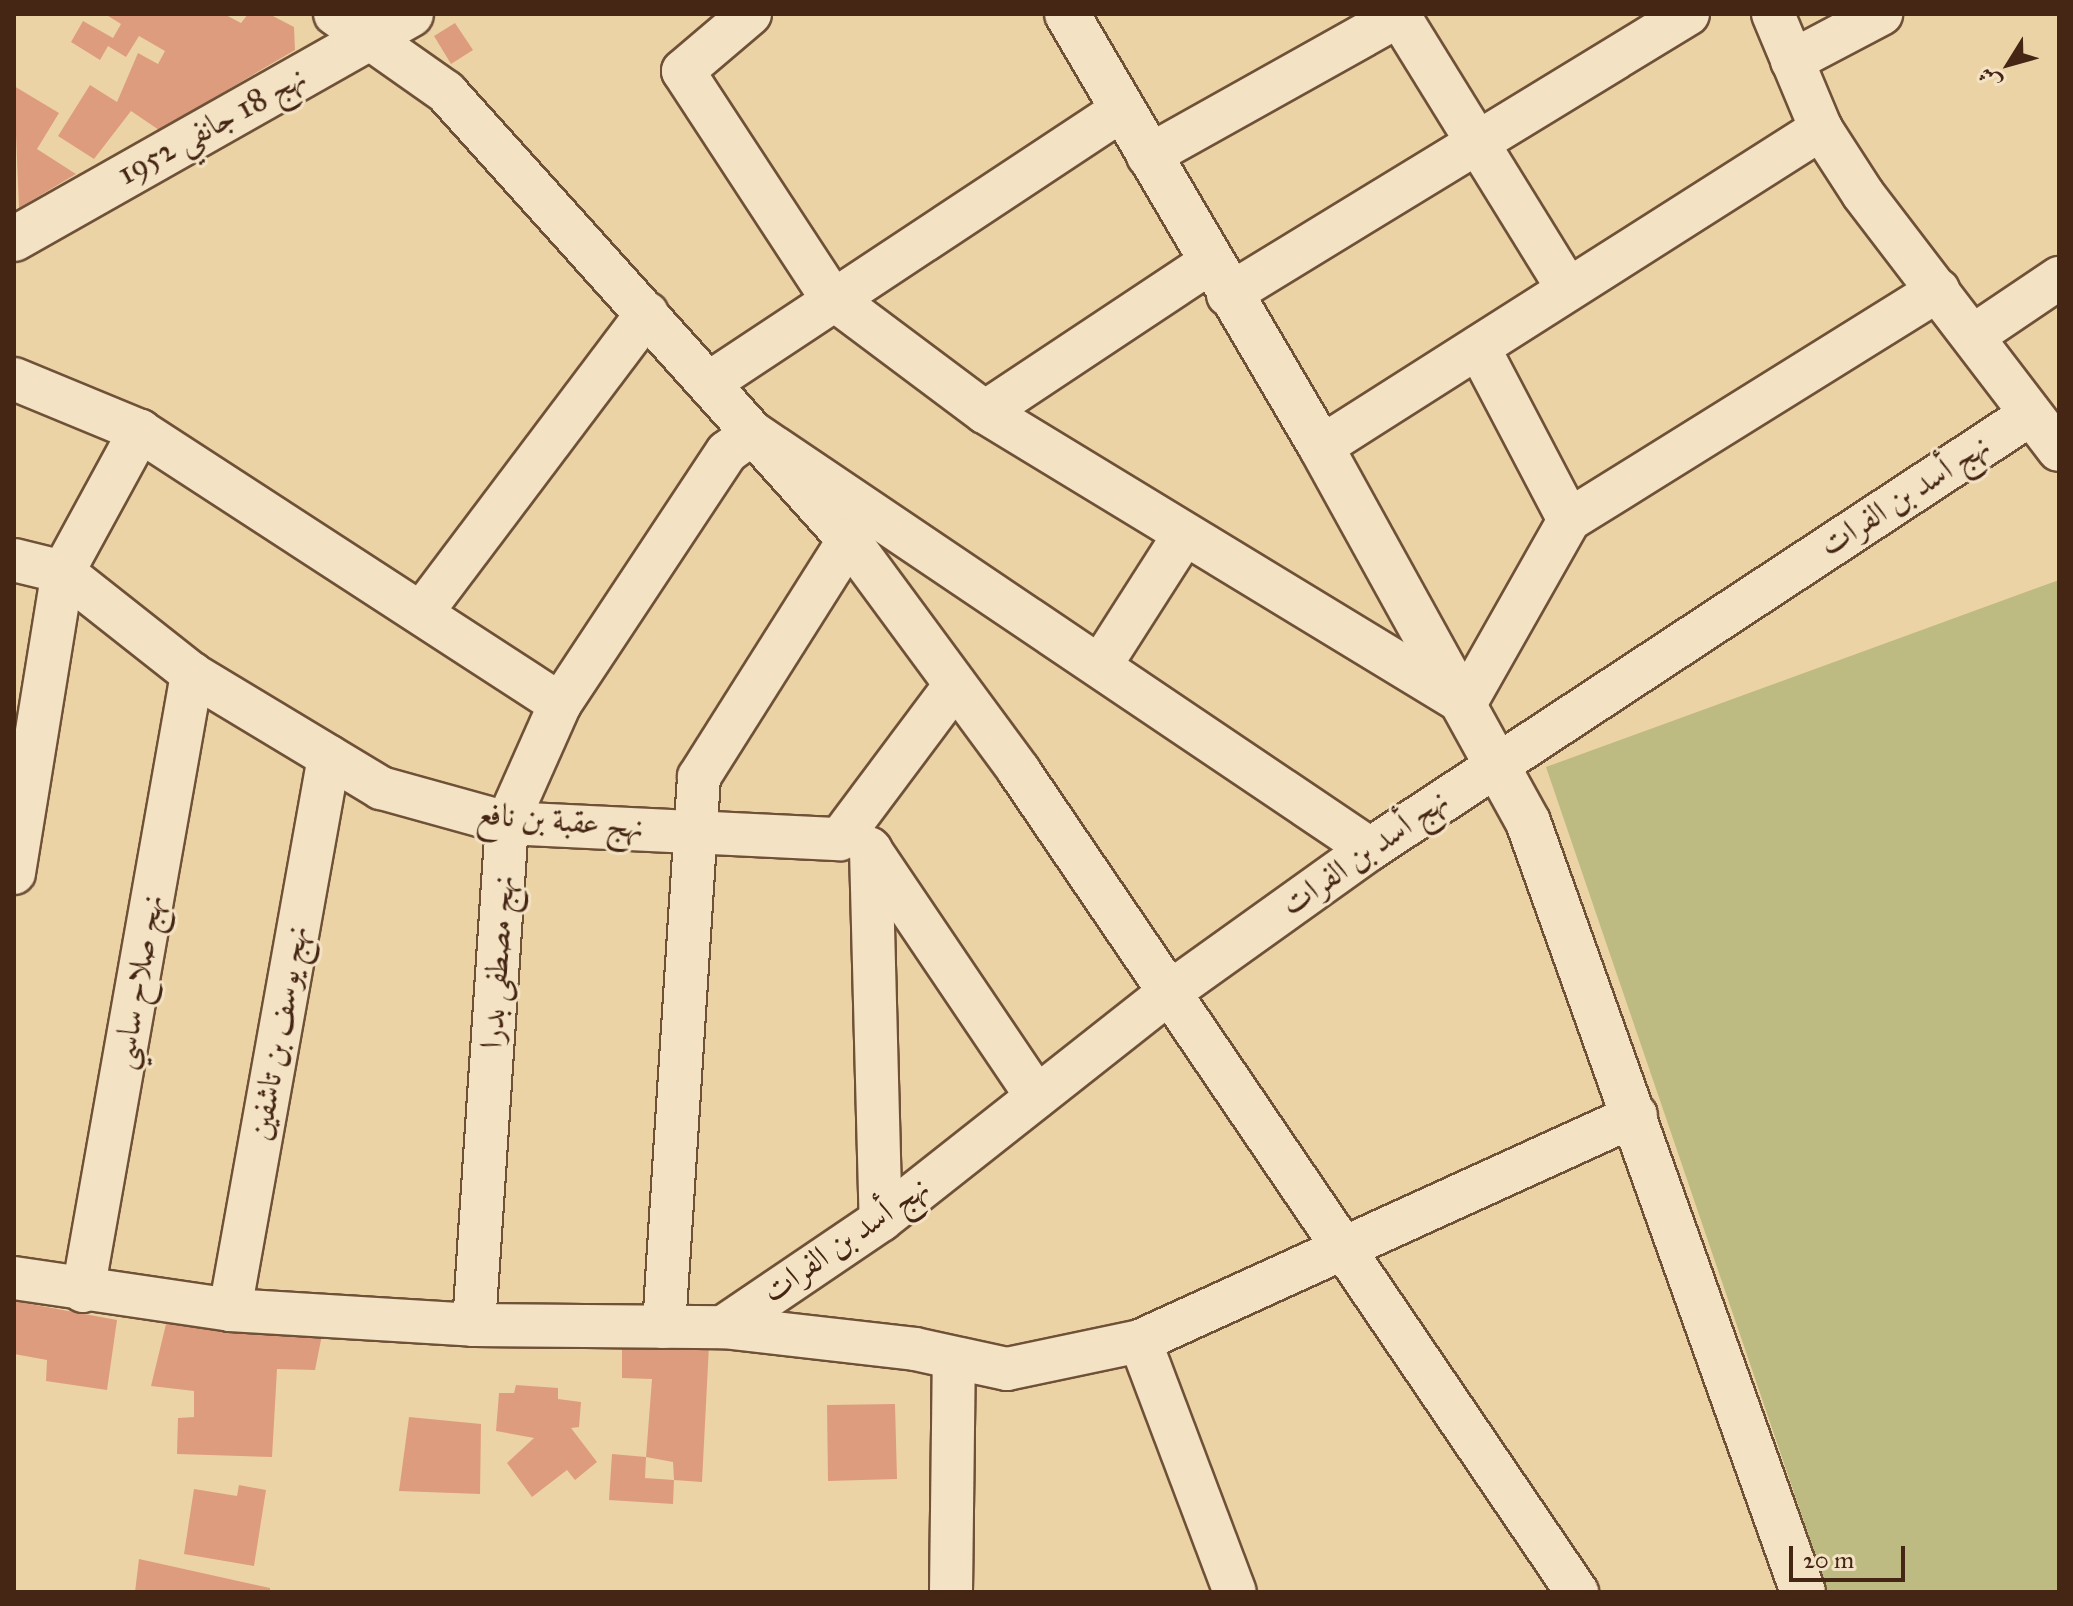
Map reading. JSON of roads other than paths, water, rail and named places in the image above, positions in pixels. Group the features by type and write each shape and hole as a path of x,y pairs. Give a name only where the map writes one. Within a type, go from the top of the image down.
{"street":[{"path":"335,14 374,36 446,92 849,540 955,685 1170,992 1577,1592"},
{"name":"نهج 18 جانفي 1952","path":"14,239 411,14"},
{"path":"750,14 683,71 831,297 985,412 1465,704"},
{"path":"985,412 1219,279 1476,145 1688,14"},
{"path":"1773,14 1821,129 2059,450"},
{"path":"1792,61 1881,14"},
{"path":"1068,15 1120,111 1321,447 1499,760 1636,1115 1803,1592"},
{"path":"1148,156 1400,15 1476,145 1567,288"},
{"path":"709,383 831,297 1120,111"},
{"path":"1321,447 1821,129"},
{"path":"1973,336 2059,278"},
{"path":"1465,704 1569,520 1938,290"},
{"path":"422,612 647,313"},
{"path":"1478,347 1569,520"},
{"path":"14,379 140,431 560,704"},
{"name":"نهج أسد بن الفرات","path":"723,1327 881,1220 1170,992 1370,849 1499,760 2031,414"},
{"path":"14,873 24,755 63,572 140,431"},
{"path":"753,433 1102,663 1370,849"},
{"name":"نهج مصطفى بدرا","path":"474,1325 507,823 560,704 727,452 753,433"},
{"path":"1102,663 1184,535"},
{"path":"664,1327 699,777 849,540"},
{"path":"14,560 63,572"},
{"name":"نهج عقبة بن نافع","path":"63,572 192,674 381,788 507,823 860,838"},
{"name":"نهج صلاح ساسي","path":"83,1291 192,674"},
{"path":"881,1220 860,838 955,685"},
{"name":"نهج يوسف بن تاشفين","path":"230,1310 329,757"},
{"path":"860,838 1037,1097"},
{"path":"14,1278 83,1291 230,1310 474,1325 723,1327 915,1349 954,1361 1007,1369 1140,1341 1636,1115"},
{"path":"1140,1341 1235,1592"},
{"path":"951,1592 954,1361"}]}
